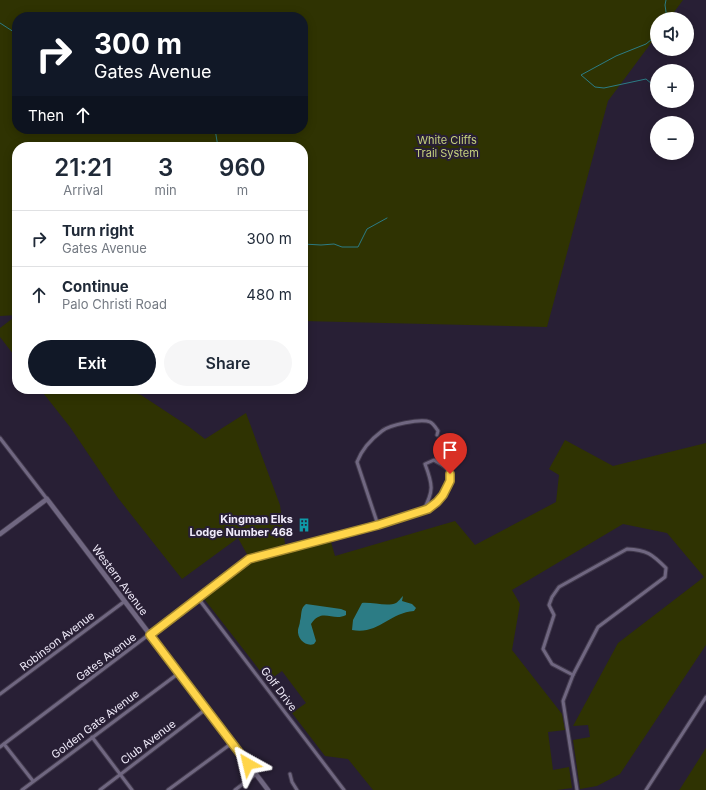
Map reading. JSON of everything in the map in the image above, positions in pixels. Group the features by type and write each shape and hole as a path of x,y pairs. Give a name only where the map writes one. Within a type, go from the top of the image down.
{"street":[{"path":"378,525 356,462 365,446 383,430 423,420 431,422 438,431 437,434"},
{"name":"Western Avenue","path":"0,438 268,790"},
{"name":"Gates Avenue","path":"0,747 249,559 378,525 423,511 437,502 443,495 450,481 450,474 447,468 434,460 425,464 431,478 432,487 431,494 423,511"},
{"path":"0,534 47,499"},
{"path":"573,675 552,664 543,649 554,615 549,605 559,586 627,549 640,550 654,556 666,568 665,577 598,627 573,675 563,701 577,790"},
{"name":"Golf Drive","path":"198,598 344,790"},
{"name":"Robinson Avenue","path":"0,694 125,602"},
{"name":"Golden Gate Avenue","path":"22,790 179,673"},
{"path":"646,790 706,697"},
{"name":"Club Avenue","path":"100,790 206,709"},
{"path":"92,737 132,790"},
{"path":"168,790 232,743"},
{"path":"4,744 34,781"},
{"path":"235,790 256,774"},
{"path":"290,774 292,782 297,790"}],"green space":[{"name":"White Cliffs Trail System","path":"0,0 683,0 674,12 650,12 650,44 608,101 547,327 308,321 308,142 12,142 12,315 0,316"},
{"path":"12,319 12,353 0,337 0,328"},
{"path":"44,394 141,395 205,439 246,413 280,505 285,544 248,556 238,538 182,579 118,498 70,427"},
{"path":"565,440 613,466 706,443 706,645 620,774 597,786 580,789 573,740 590,737 588,725 573,726 618,643 704,577 667,533 623,524 512,590 520,604 512,650 562,714 565,730 548,732 553,770 569,767 572,788 557,790 373,790 348,759 325,756 292,713 306,703 282,671 268,681 205,600 205,598 253,562 331,542 335,556 455,521 475,545 556,502 559,475 549,469"},
{"path":"706,748 706,790 679,790 680,789"}],"shaded area":[{"path":"403,596 402,601 412,604 416,608 414,611 397,616 376,627 361,631 352,630 353,620 362,603 393,604"},
{"path":"306,604 341,609 346,611 346,615 341,617 319,616 315,619 311,624 316,641 311,645 303,642 298,633 302,610"}],"waterway":[{"path":"666,0 666,12"},
{"path":"0,23 12,31"},
{"path":"650,41 646,44 616,56 581,75 595,87 604,88 646,79 650,82"},
{"path":"216,134 217,142"},
{"path":"308,244 334,244 342,247 358,247 367,229 387,218"}],"place":[{"name":"Kingman Elks Lodge Number 468","path":"304,525"}],"route":[{"path":"248,764 150,635 249,559 378,525 428,509 443,495 450,481 450,474"}]}
